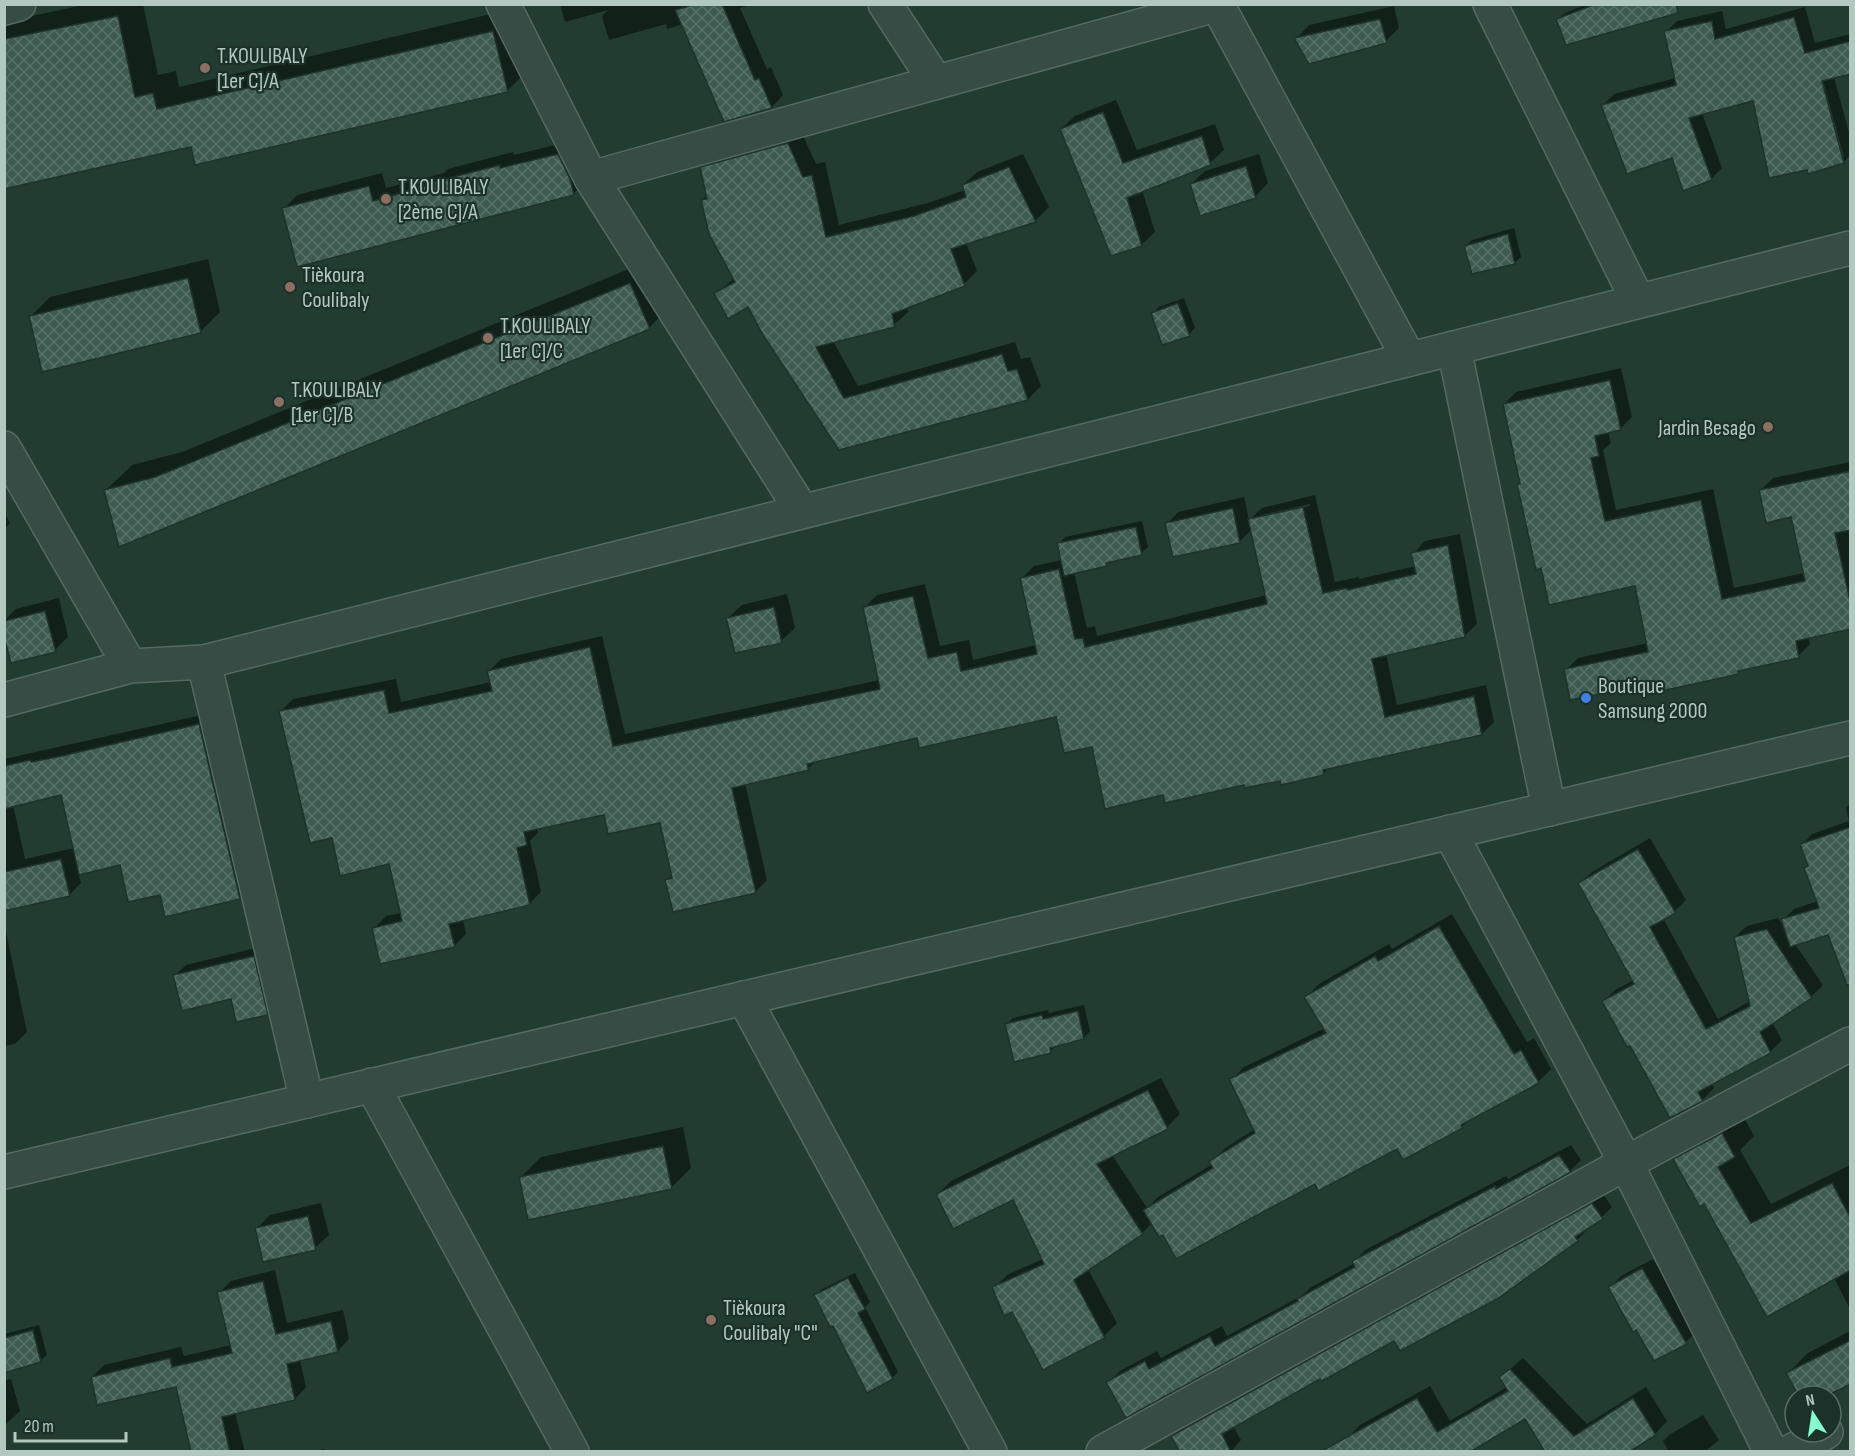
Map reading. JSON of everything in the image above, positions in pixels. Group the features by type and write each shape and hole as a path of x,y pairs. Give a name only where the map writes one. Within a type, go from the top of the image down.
{"street":[{"path":"4,8 19,4"},
{"path":"503,4 591,178 802,512"},
{"path":"885,4 936,82"},
{"path":"1490,4 1638,302"},
{"path":"591,178 1218,5 1409,359"},
{"path":"4,700 129,666 204,662 1851,248"},
{"path":"1454,348 1549,809"},
{"path":"4,448 129,666"},
{"path":"204,662 307,1101"},
{"path":"4,1172 1851,738"},
{"path":"1450,832 1626,1163 1772,1452"},
{"path":"744,998 990,1452"},
{"path":"1103,1452 1626,1163 1851,1044"},
{"path":"372,1086 572,1452"},
{"path":"1790,1452 1804,1444"}],"building":[{"path":"696,4 722,4 755,80 759,78 772,108 724,122 675,10"},
{"path":"1596,4 1676,4 1678,13 1566,45 1556,19"},
{"path":"118,16 135,97 153,93 157,109 493,31 508,92 195,165 191,147 4,189 4,39"},
{"path":"1794,17 1805,53 1851,41 1851,74 1822,81 1844,163 1808,174 1807,170 1769,178 1753,101 1689,118 1712,180 1683,191 1672,158 1627,174 1601,105 1676,85 1664,31 1712,21 1715,39"},
{"path":"1380,19 1387,43 1309,64 1294,38"},
{"path":"1103,112 1123,163 1202,136 1211,165 1127,198 1142,246 1111,256 1060,129"},
{"path":"788,143 803,177 812,175 826,237 914,216 966,197 962,185 1009,167 1036,222 951,249 965,286 892,314 895,327 816,347 844,398 1002,354 1008,371 1017,369 1028,400 839,450 763,335 748,307 728,319 714,293 735,282 709,234 701,200 707,199 700,167"},
{"path":"558,154 570,179 574,195 297,267 282,208 369,186 373,201 433,184 433,182 500,165 500,168"},
{"path":"1246,166 1256,198 1200,216 1190,184"},
{"path":"1508,234 1515,264 1472,274 1464,246"},
{"path":"188,278 201,333 42,372 29,316"},
{"path":"630,283 650,329 119,547 104,490 155,477"},
{"path":"1178,303 1190,336 1162,345 1151,313"},
{"path":"1610,380 1621,430 1595,436 1599,456 1591,458 1605,521 1701,500 1722,599 1805,581 1791,517 1766,523 1759,490 1851,471 1851,530 1835,533 1851,605 1851,629 1796,641 1799,658 1738,671 1739,674 1657,692 1655,683 1570,700 1564,669 1648,652 1635,586 1549,605 1541,568 1536,570 1517,484 1520,484 1503,404"},
{"path":"1303,507 1323,593 1347,588 1347,590 1416,574 1411,553 1448,545 1465,637 1372,659 1385,717 1474,696 1482,735 1323,770 1324,775 1281,785 1280,781 1244,788 1244,785 1165,803 1163,795 1105,809 1092,747 1064,753 1056,717 919,748 917,738 807,764 809,770 732,788 756,893 673,912 665,880 672,878 660,823 608,834 604,815 524,832 527,845 517,848 530,905 449,924 455,947 380,964 372,928 402,921 389,864 340,876 332,838 310,843 279,711 384,690 389,713 492,691 487,671 590,647 613,746 880,689 863,607 913,596 928,658 957,652 961,671 1037,654 1020,578 1059,569 1075,639 1083,638 1085,647 1267,604 1248,519"},
{"path":"1233,508 1240,543 1173,557 1165,523"},
{"path":"1136,527 1142,555 1064,576 1057,543"},
{"path":"774,607 782,643 735,653 726,618"},
{"path":"45,611 56,652 11,663 4,637 4,621"},
{"path":"199,724 240,899 165,917 160,895 128,902 120,865 79,875 61,795 4,809 4,766 57,757"},
{"path":"1851,827 1851,984 1847,985 1828,935 1790,947 1781,919 1819,908 1804,868 1808,866 1800,844"},
{"path":"1638,849 1676,913 1650,927 1706,1029 1750,1006 1734,937 1767,929 1812,998 1760,1032 1771,1053 1698,1092 1703,1101 1670,1118 1602,1001 1634,984 1578,883"},
{"path":"61,859 70,896 4,911 4,872"},
{"path":"1439,926 1514,1054 1521,1050 1539,1083 1461,1125 1463,1128 1403,1160 1397,1149 1318,1191 1315,1184 1176,1259 1163,1235 1159,1237 1143,1210 1213,1168 1209,1161 1255,1133 1229,1079 1326,1033 1304,997 1375,956 1378,961"},
{"path":"254,956 268,1015 236,1022 231,999 182,1011 173,975"},
{"path":"1078,1011 1084,1039 1050,1048 1051,1053 1014,1062 1005,1024 1042,1015 1043,1019"},
{"path":"1148,1090 1168,1129 1097,1164 1143,1234 1074,1280 1105,1338 1043,1370 1012,1312 1004,1316 992,1287 1044,1264 1013,1200 953,1229 936,1194"},
{"path":"1722,1133 1735,1157 1718,1167 1751,1223 1832,1183 1851,1219 1851,1270 1767,1317 1704,1204 1700,1207 1673,1159"},
{"path":"663,1146 672,1189 528,1220 519,1177"},
{"path":"1559,1155 1571,1172 1126,1418 1106,1382 1145,1361 1149,1369 1210,1336 1215,1346 1355,1267 1352,1261"},
{"path":"1592,1203 1603,1219 1575,1237 1578,1241 1497,1299 1400,1351 1394,1341 1222,1434 1231,1452 1180,1452 1171,1436"},
{"path":"308,1216 316,1250 263,1262 255,1228"},
{"path":"1642,1268 1687,1344 1654,1361 1636,1330 1633,1332 1608,1287"},
{"path":"848,1278 865,1309 858,1313 893,1379 867,1393 833,1326 830,1327 814,1295"},
{"path":"263,1281 276,1334 331,1321 338,1352 287,1364 295,1400 222,1417 230,1452 191,1452 176,1387 97,1405 91,1377 170,1358 172,1367 232,1353 217,1292"},
{"path":"33,1330 41,1362 4,1373 4,1338"},
{"path":"1851,1340 1851,1384 1843,1388 1843,1384 1792,1384 1786,1373"},
{"path":"1510,1369 1574,1436 1633,1398 1656,1435 1629,1452 1545,1452 1525,1419 1470,1452 1320,1452 1417,1398 1437,1432 1508,1391 1499,1377"}],"place":[{"name":"T.KOULIBALY [1er C]/A","path":"205,68"},
{"name":"T.KOULIBALY [2ème C]/A","path":"386,199"},
{"name":"Tièkoura Coulibaly","path":"290,287"},
{"name":"T.KOULIBALY [1er C]/C","path":"488,338"},
{"name":"T.KOULIBALY [1er C]/B","path":"279,402"},
{"name":"Jardin Besago","path":"1768,427"},
{"name":"Boutique Samsung 2000","path":"1586,698"},
{"name":"Tièkoura Coulibaly \"C\"","path":"711,1320"}]}
